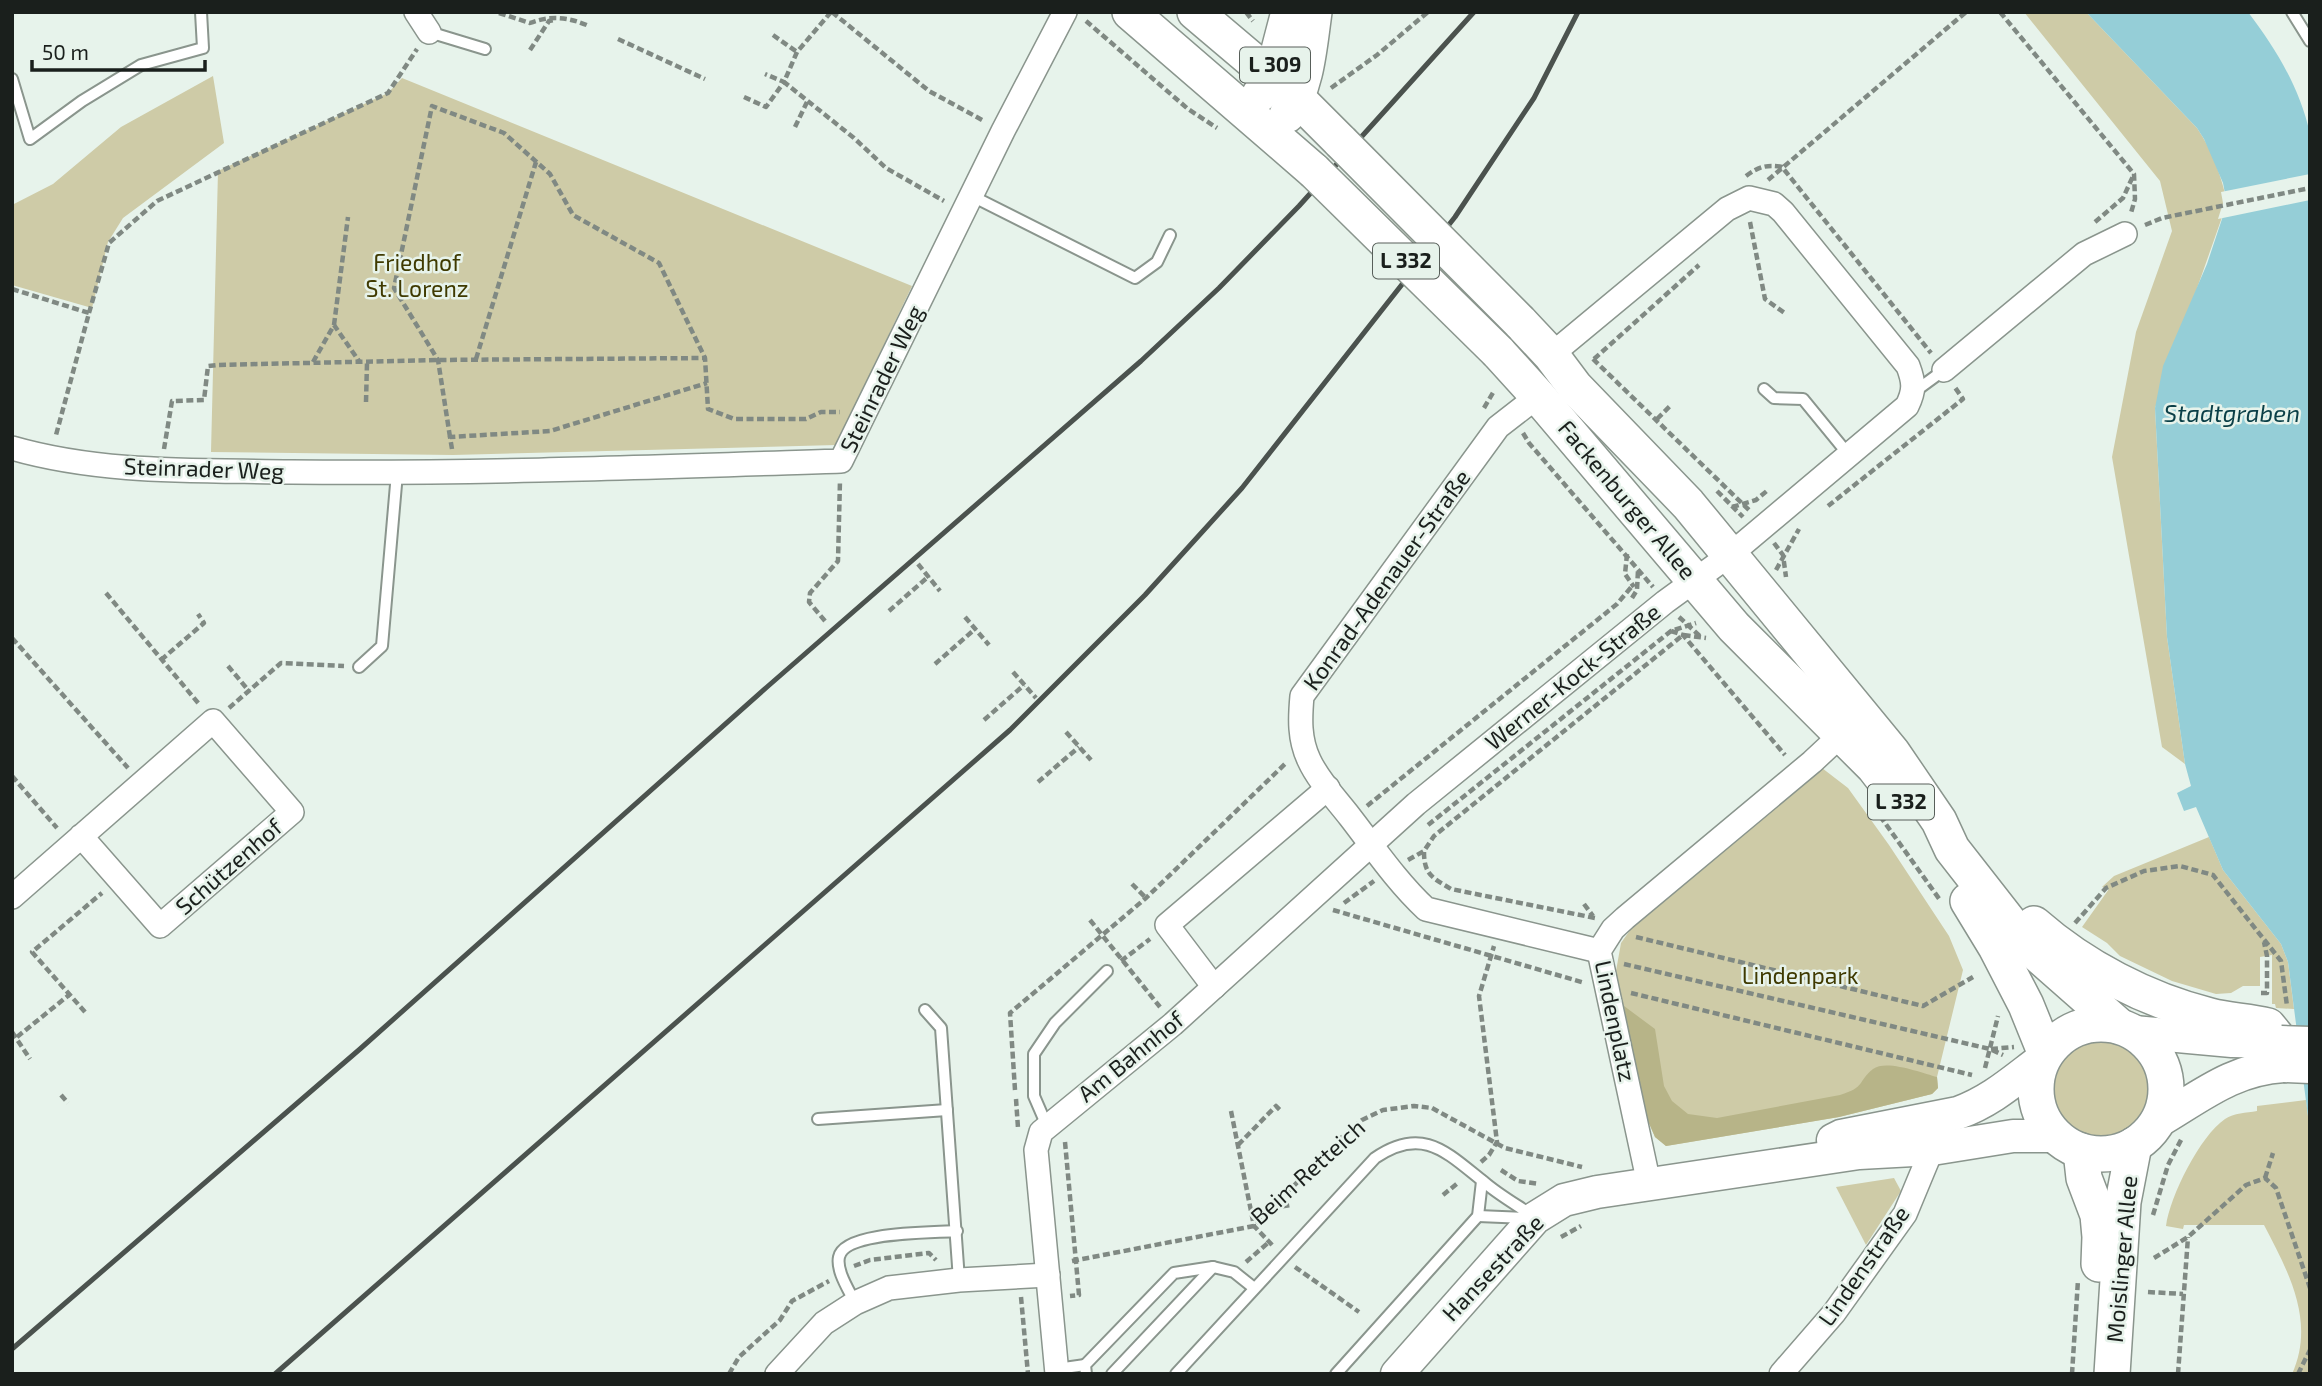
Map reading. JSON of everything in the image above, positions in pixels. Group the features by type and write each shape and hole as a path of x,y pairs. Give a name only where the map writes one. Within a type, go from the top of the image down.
{"main road":[{"name":"Fackenburger Allee","path":"1130,12 1314,171 1498,352 1734,627 1879,772 1963,893 2009,971 2026,1004 2043,1056"},
{"path":"1196,13 1233,12"},
{"name":"L 309","path":"1247,112 1272,77 1289,12"},
{"name":"L 309","path":"1274,135 1314,94 1306,66 1314,12"},
{"name":"Fackenburger Allee","path":"1196,13 1272,77 1314,94 1341,142 1520,322 1559,348 1575,387 1688,504 1731,554 1772,585 1892,752 1939,821 1952,849 2027,946 2126,1029"},
{"path":"1939,821 1960,841 1990,881 2045,933 2081,959 2118,981 2173,1005 2209,1016 2268,1026 2294,1045"},
{"path":"2043,1056 2060,1037 2078,1027 2098,1023 2126,1029"},
{"name":"L 332","path":"2126,1029 2153,1050 2165,1076 2165,1103 2158,1135"},
{"name":"L 332","path":"2043,1056 2036,1080 2040,1115 2068,1143"},
{"path":"2068,1143 2108,1154 2158,1135"},
{"name":"Moislinger Allee","path":"2112,1374 2123,1202 2158,1135"},
{"name":"Moislinger Allee","path":"2068,1143 2098,1215 2100,1237 2092,1374"}],"street":[{"path":"416,12 429,32"},
{"name":"Steinrader Weg","path":"12,448 49,459 128,468 397,473 840,473 865,412 1003,131 1073,14"},
{"path":"1559,348 1727,209 1745,199 1774,204 1783,212 1908,366 1914,381 1910,399"},
{"path":"1944,370 2084,254 2125,234"},
{"name":"Konrad-Adenauer-Straße","path":"1538,396 1498,427 1302,696 1301,734 1309,761 1328,788 1426,909 1601,953"},
{"name":"Werner-Kock-Straße","path":"1371,844 1416,804 1731,554 1910,399"},
{"path":"12,897 213,721"},
{"name":"Schützenhof","path":"77,841 119,879 160,926 292,812 213,721"},
{"name":"Lindenplatz","path":"1649,1184 1601,953 1614,929 1625,918 1842,734"},
{"path":"1214,987 1167,925 1328,788"},
{"name":"Am Bahnhof","path":"1055,1132 1371,844"},
{"path":"2126,1029 2294,1045"},
{"path":"2158,1135 2230,1078 2260,1069 2294,1045"},
{"path":"1796,1161 1841,1136 1958,1113 1975,1107 1992,1099 2043,1056"},
{"path":"1055,1132 1041,1132 1036,1150 1057,1371"},
{"path":"1649,1184 1796,1161 1859,1153 1932,1149 2013,1136 2068,1143"},
{"name":"Lindenstraße","path":"1781,1374 1834,1312 1905,1214 1932,1149"},
{"name":"Hansestraße","path":"1396,1374 1535,1218 1575,1196 1649,1184"},
{"path":"777,1374 824,1323 855,1303 889,1288 1019,1277 1047,1267"}],"lane":[{"path":"12,79 30,139 82,101 141,65 203,48 201,12"},
{"path":"2292,12 2310,41"},
{"path":"429,32 485,49"},
{"path":"968,203 1135,278 1157,262 1170,235"},
{"path":"1910,399 1944,370"},
{"path":"1765,389 1774,398 1803,399 1849,454"},
{"path":"359,667 382,646 397,473"},
{"path":"1055,1132 1034,1096 1034,1055 1055,1023 1107,971"},
{"path":"925,1010 941,1028 960,1280"},
{"path":"818,1119 947,1110"},
{"name":"Beim Retteich","path":"1176,1374 1375,1158 1386,1151 1406,1144 1432,1145 1472,1170 1482,1181 1535,1218"},
{"path":"1335,1374 1478,1216 1482,1181"},
{"path":"1478,1216 1535,1218"},
{"path":"855,1303 838,1265 839,1254 845,1245 894,1235 957,1231"},
{"path":"1057,1371 1085,1369 1174,1273 1213,1267 1234,1272 1254,1288"},
{"path":"1112,1374 1213,1267"}],"path":[{"path":"744,97 766,107 783,82 797,52 832,12 929,91 1003,131"},
{"path":"1314,94 1377,55 1428,12"},
{"path":"1786,314 1765,299 1745,199 1966,12"},
{"path":"2000,12 2134,174 2135,199 2125,234"},
{"path":"499,13 530,23 571,15 589,26"},
{"path":"1073,14 1188,109"},
{"path":"530,50 549,21 571,15"},
{"path":"55,439 109,243 157,201 388,93 429,32"},
{"path":"772,35 797,52"},
{"path":"618,39 705,79"},
{"path":"765,74 783,82 854,138 886,168 968,203"},
{"path":"795,127 807,102"},
{"path":"452,450 438,360 394,288 432,106 504,133 550,173 573,215 659,263 705,358 708,409 734,419 806,419 821,412 865,412"},
{"path":"476,359 537,162"},
{"path":"2162,218 2310,188"},
{"path":"313,362 334,325 348,218"},
{"path":"1743,225 1758,223"},
{"path":"1594,359 1703,261"},
{"path":"12,289 89,313"},
{"path":"334,325 360,362"},
{"path":"1559,348 1594,359 1754,515 1783,555 1788,584 1772,585 1783,555 1797,531 1804,525"},
{"path":"173,452 164,452 173,401 204,400 208,366 476,359 705,358"},
{"path":"366,402 367,363"},
{"path":"450,438 550,430 707,383"},
{"path":"1822,510 1962,399"},
{"path":"1657,419 1670,406"},
{"path":"44,435 66,441"},
{"path":"1529,443 1638,569"},
{"path":"825,621 809,602 810,593 838,561 840,473"},
{"path":"918,564 940,591"},
{"path":"889,611 929,576"},
{"path":"1364,808 1618,604 1633,585"},
{"path":"106,593 213,721 281,663 359,667"},
{"path":"161,660 204,623 198,614"},
{"path":"965,617 989,645"},
{"path":"1683,635 1703,639 1734,627"},
{"path":"935,663 975,629"},
{"path":"1683,635 1783,753"},
{"path":"1594,917 1451,889 1432,877 1424,865 1424,851 1434,836 1494,792 1683,635"},
{"path":"12,638 142,784"},
{"path":"228,666 249,691"},
{"path":"1013,672 1036,698"},
{"path":"984,720 1024,685"},
{"path":"1066,732 1091,760"},
{"path":"1038,782 1079,747"},
{"path":"12,776 77,841"},
{"path":"1879,814 1947,911"},
{"path":"2073,926 2106,888 2144,871 2180,866 2213,875 2281,961 2294,1045"},
{"path":"85,1012 32,952 119,879"},
{"path":"1132,884 1146,898"},
{"path":"1584,904 1601,923"},
{"path":"1594,917 1603,909"},
{"path":"1323,919 1333,910 1589,984 1586,962 1601,953 1990,1049 1996,1031 1998,1007"},
{"path":"1594,917 1601,953"},
{"path":"1090,920 1173,1024"},
{"path":"1107,971 1167,925"},
{"path":"1443,1195 1489,1155 1497,1142 1479,996 1500,926"},
{"path":"1629,936 1923,1006 1973,977"},
{"path":"2255,993 2267,993 2264,940"},
{"path":"1624,991 1972,1075"},
{"path":"17,1037 69,995"},
{"path":"12,1032 30,1059"},
{"path":"61,1095 68,1102"},
{"name":"Beim Retteich","path":"1047,1267 1254,1226 1341,1138 1362,1120 1384,1110 1414,1105 1432,1108 1505,1148 1586,1168"},
{"path":"1238,1145 1276,1106 1280,1110"},
{"path":"1432,1108 1432,1115"},
{"path":"1231,1111 1254,1226 1283,1257 1359,1312"},
{"path":"1055,1132 1079,1295"},
{"path":"2158,1135 2168,1166"},
{"path":"1341,1138 1349,1144"},
{"path":"2265,1178 2273,1153"},
{"path":"1501,1170 1518,1181 1543,1185"},
{"path":"2154,1258 2188,1237 2246,1185 2265,1178"},
{"path":"2265,1178 2276,1188 2310,1288"},
{"path":"1272,1209 1290,1205"},
{"path":"2178,1374 2188,1237"},
{"path":"1019,1277 1028,1374"},
{"path":"2148,1292 2183,1294"},
{"path":"2072,1374 2077,1294"},
{"path":"1008,1301 1022,1300"},
{"path":"2298,1374 2310,1350"}],"green space":[{"path":"2024,12 2086,12 2197,128 2216,164 2227,203 2155,408 2167,637 2185,764 2162,747 2112,457 2136,332 2172,231 2160,181"},
{"path":"213,76 224,143 123,218 108,242 92,308 12,285 12,205 53,184 121,127"},
{"name":"Friedhof St. Lorenz","path":"402,78 912,286 836,445 453,455 211,452 218,171 388,93"},
{"name":"Lindenpark","path":"1822,768 1848,788 1889,845 1949,936 1963,970 1937,1077 1938,1088 1932,1094 1839,1117 1666,1146 1655,1137 1645,1114 1616,971 1621,943 1633,926"},
{"path":"2209,837 2223,870 2281,944 2288,962 2294,1009 2276,1008 2275,1004 2272,1004 2272,955 2260,957 2260,986 2243,986 2231,993 2216,994 2172,981 2120,956 2107,943 2082,927 2109,889 2102,887 2114,876"},
{"path":"2101,1039 2120,1043 2135,1054 2146,1069 2150,1088 2146,1107 2135,1122 2120,1133 2101,1137 2082,1133 2067,1122 2056,1107 2052,1088 2056,1069 2067,1054 2082,1043"},
{"path":"2306,1100 2310,1132 2310,1374 2292,1374 2299,1354 2300,1316 2290,1278 2264,1225 2184,1225 2183,1229 2166,1226 2180,1183 2196,1152 2215,1127 2232,1116 2257,1111 2257,1106"},
{"path":"1894,1178 1901,1191 1866,1245 1836,1187"}],"shaded area":[{"path":"1624,1006 1655,1029 1664,1086 1672,1101 1688,1114 1717,1118 1840,1095 1858,1087 1873,1069 1886,1065 1937,1077 1938,1088 1932,1094 1839,1117 1666,1146 1655,1137 1645,1114"}],"water":[{"name":"Stadtgraben","path":"2086,12 2248,12 2286,70 2306,117 2310,134 2310,1132 2288,962 2281,944 2223,870 2196,807 2184,811 2177,793 2191,786 2185,764 2167,637 2155,408 2163,366 2207,264 2227,204 2223,183 2197,128"}],"pier":[{"path":"2310,174 2310,200 2218,219 2223,203 2221,192"}],"railway":[{"path":"12,1349 360,1049 767,687 1141,361 1219,288 1299,206 1474,12"},
{"path":"275,1374 1010,730 1145,595 1242,488 1455,217 1534,98 1578,12"}]}
